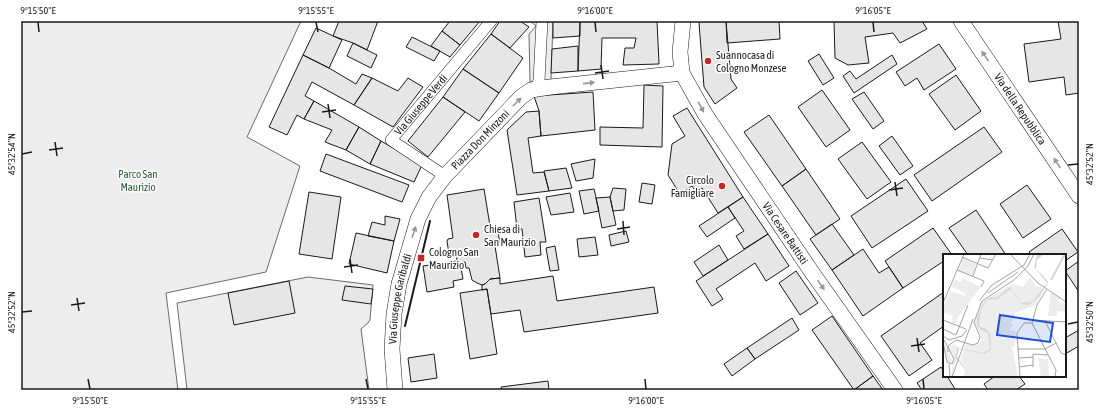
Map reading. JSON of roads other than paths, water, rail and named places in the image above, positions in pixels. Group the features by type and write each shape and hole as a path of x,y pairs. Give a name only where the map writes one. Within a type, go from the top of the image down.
{"street":[{"name":"Via Giuseppe Verdi","path":"445,176 391,140 491,21"},
{"path":"542,21 539,81 543,87 682,73 680,52 683,21"},
{"name":"Via della Repubblica","path":"961,21 1079,196"},
{"name":"Via Cesare Battisti","path":"682,73 705,114 811,271 895,390"},
{"name":"Piazza Don Minzoni","path":"422,210 429,197 445,176 521,98 531,90 543,87"},
{"name":"Via Giuseppe Garibaldi","path":"394,390 392,332 395,306 399,284 422,210"}],"place":[{"name":"Suannocasa di Cologno Monzese","path":"708,61"},
{"name":"Circolo Famigliare","path":"722,186"},
{"name":"Chiesa di San Maurizio","path":"476,235"},
{"name":"Cologno San Maurizio","path":"421,258"}],"park label":[{"name":"Parco San Maurizio","path":"138,180"}]}
